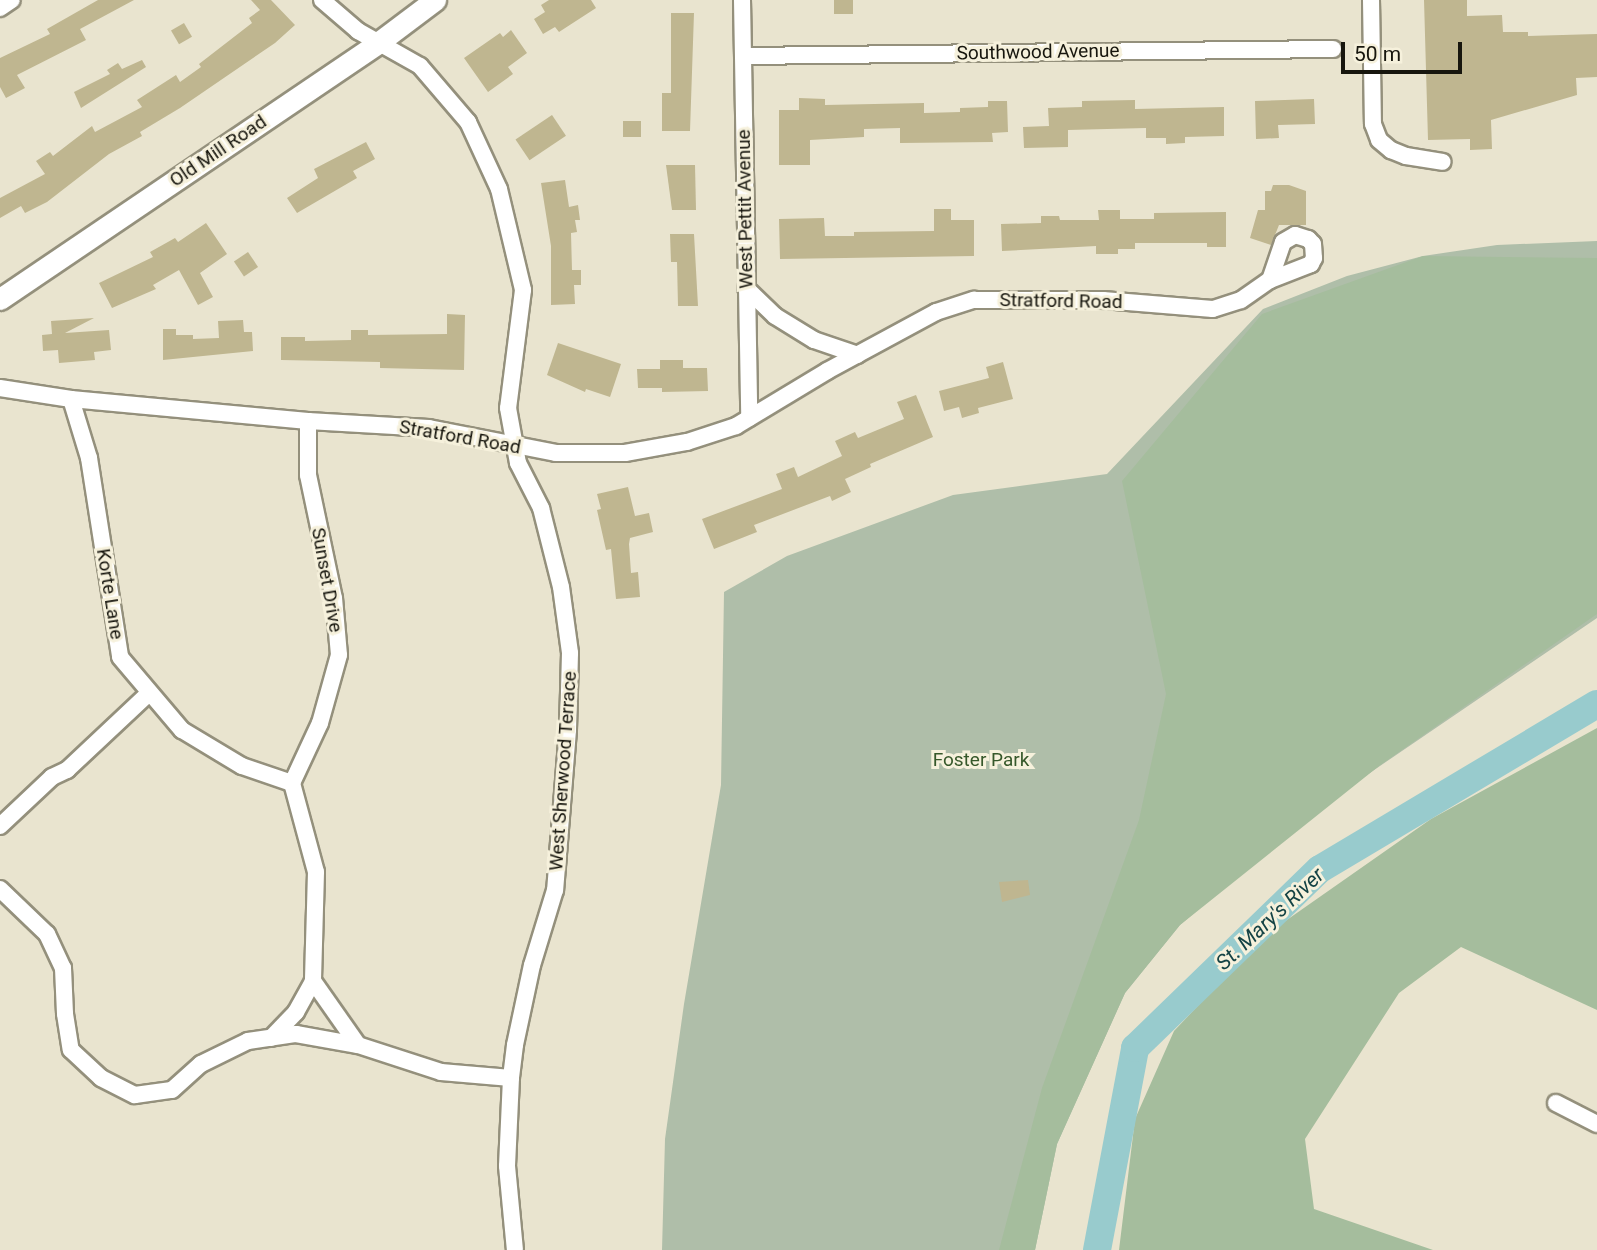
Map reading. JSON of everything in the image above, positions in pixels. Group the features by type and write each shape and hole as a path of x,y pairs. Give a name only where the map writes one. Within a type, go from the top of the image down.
{"main road":[{"name":"Old Mill Road","path":"0,299 379,42 435,0"}],"street":[{"path":"0,8 12,0"},
{"name":"West Sherwood Terrace","path":"322,0 358,31 420,66 468,122 499,189 523,290 508,408 513,447 541,508 561,587 570,653 568,730 555,891 532,965 511,1078 507,1166 515,1250"},
{"name":"West Pettit Avenue","path":"742,0 748,418"},
{"path":"1371,0 1373,124 1379,140 1399,153 1443,162"},
{"name":"Southwood Avenue","path":"743,56 1333,49"},
{"name":"Stratford Road","path":"0,388 71,399 308,421 429,428 513,447 556,453 625,453 687,442 736,426 936,312 974,300 1103,300 1213,309 1241,300 1270,280"},
{"path":"746,288 775,316 804,334 858,355"},
{"name":"Korte Lane","path":"71,399 89,458 120,657 182,730 242,766 292,783"},
{"name":"Sunset Drive","path":"292,783 320,723 339,655 334,598 308,475 308,421"},
{"path":"0,825 52,777 67,770 149,693"},
{"path":"271,1038 296,1012 313,981 316,872 292,783"},
{"path":"0,889 47,934 63,968 65,1014 71,1050 101,1077 135,1095 172,1090 201,1064 248,1041 296,1034 358,1045 441,1072 511,1078"},
{"path":"313,981 358,1045"},
{"path":"1556,1103 1597,1124"}],"green space":[{"name":"Foster Park","path":"1597,241 1597,618 1314,811 1180,925 1125,993 1057,1144 1035,1250 662,1250 665,1139 684,1004 721,785 724,592 787,556 953,495 1107,474 1263,309 1347,276 1423,256 1497,245"},
{"path":"1423,256 1597,258 1597,614 1379,766 1180,925 1125,993 1057,1144 1035,1250 999,1250 1042,1088 1139,820 1166,694 1122,481 1262,314"},
{"path":"1597,728 1597,1010 1461,947 1399,993 1305,1139 1314,1209 1433,1250 1119,1250 1135,1119 1174,1031 1264,936 1431,819"}],"building":[{"path":"98,0 134,0 80,29 86,40 17,75 25,88 6,98 0,87 0,58 50,34 47,29"},
{"path":"251,0 271,0 295,25 275,43 140,132 142,136 109,154 47,202 25,213 21,206 0,218 0,198 45,174 36,161 50,152 53,156 92,126 95,132 142,107 137,100 176,75 180,82 201,67 199,64 252,23 249,18 260,10"},
{"path":"549,0 591,0 596,8 559,32 555,27 543,34 534,19 545,12 541,5"},
{"path":"834,0 853,0 853,14 834,14"},
{"path":"1424,0 1467,0 1467,16 1502,15 1503,32 1528,32 1528,36 1597,34 1597,77 1576,78 1577,95 1491,120 1492,149 1470,150 1470,139 1428,140"},
{"path":"671,13 694,13 690,131 662,131 662,93 671,93"},
{"path":"184,23 192,37 179,44 171,30"},
{"path":"511,30 527,53 508,67 513,74 488,92 464,58 500,33 503,37"},
{"path":"142,60 146,67 81,108 74,92 110,74 107,70 118,63 122,69"},
{"path":"799,98 825,99 825,105 924,103 924,113 960,112 960,108 988,107 988,101 1007,101 1008,132 992,133 993,142 900,143 900,128 864,129 864,137 810,140 810,165 779,165 779,110 799,110"},
{"path":"1314,99 1315,124 1278,125 1279,138 1256,139 1255,101"},
{"path":"1135,100 1135,109 1224,107 1224,136 1185,137 1185,143 1166,144 1166,138 1146,138 1146,128 1068,130 1068,147 1024,148 1023,127 1049,126 1048,108 1082,107 1082,101"},
{"path":"552,115 566,136 530,160 516,140"},
{"path":"623,121 641,121 641,137 623,137"},
{"path":"366,142 375,159 353,171 357,178 297,213 287,198 318,178 314,169"},
{"path":"666,165 695,165 696,210 672,210"},
{"path":"565,180 569,207 578,205 580,220 575,220 577,232 571,233 572,270 581,270 581,285 574,285 575,304 551,305 551,246 541,183"},
{"path":"1273,185 1289,185 1306,191 1306,225 1279,225 1271,245 1250,238 1258,210 1265,210 1265,191 1271,191"},
{"path":"934,209 951,209 951,220 974,220 974,256 780,259 779,219 824,218 825,236 854,236 854,232 934,231"},
{"path":"1098,210 1120,210 1120,219 1154,219 1154,213 1226,212 1226,247 1207,247 1207,243 1135,243 1135,249 1118,249 1118,254 1096,254 1096,246 1002,251 1001,224 1041,223 1041,216 1059,216 1060,220 1099,220"},
{"path":"206,223 227,254 200,273 213,297 198,305 179,270 153,285 156,289 112,308 99,283 153,257 150,252 175,238 178,242"},
{"path":"670,234 694,234 698,306 678,306 677,262 671,262"},
{"path":"248,252 258,267 244,276 234,262"},
{"path":"447,314 465,315 464,370 380,368 380,362 281,360 281,337 305,337 305,341 351,340 351,330 368,330 368,335 447,334"},
{"path":"94,318 65,333 109,330 111,350 94,352 95,360 59,363 58,350 43,351 42,335 52,334 51,321"},
{"path":"243,320 244,332 252,332 253,351 163,360 163,329 176,329 176,335 193,335 193,339 219,338 218,321"},
{"path":"558,343 621,364 610,397 586,389 585,392 547,375"},
{"path":"660,360 683,360 683,368 707,368 708,391 662,392 662,388 638,388 637,369 660,369"},
{"path":"1003,362 1013,399 978,408 979,413 962,418 959,407 944,411 939,391 989,378 986,367"},
{"path":"916,395 933,437 870,464 871,467 845,479 851,492 832,501 830,496 754,525 757,532 714,549 702,519 782,489 776,474 794,467 798,477 842,456 835,441 855,432 858,438 904,419 897,402"},
{"path":"628,487 635,516 649,513 653,532 630,538 631,573 638,572 640,597 616,599 611,549 606,550 597,510 601,509 597,494"},
{"path":"1028,880 1030,895 1002,902 999,882"}],"waterway":[{"name":"St. Mary's River","path":"1097,1250 1135,1048 1320,869 1597,704"}]}
